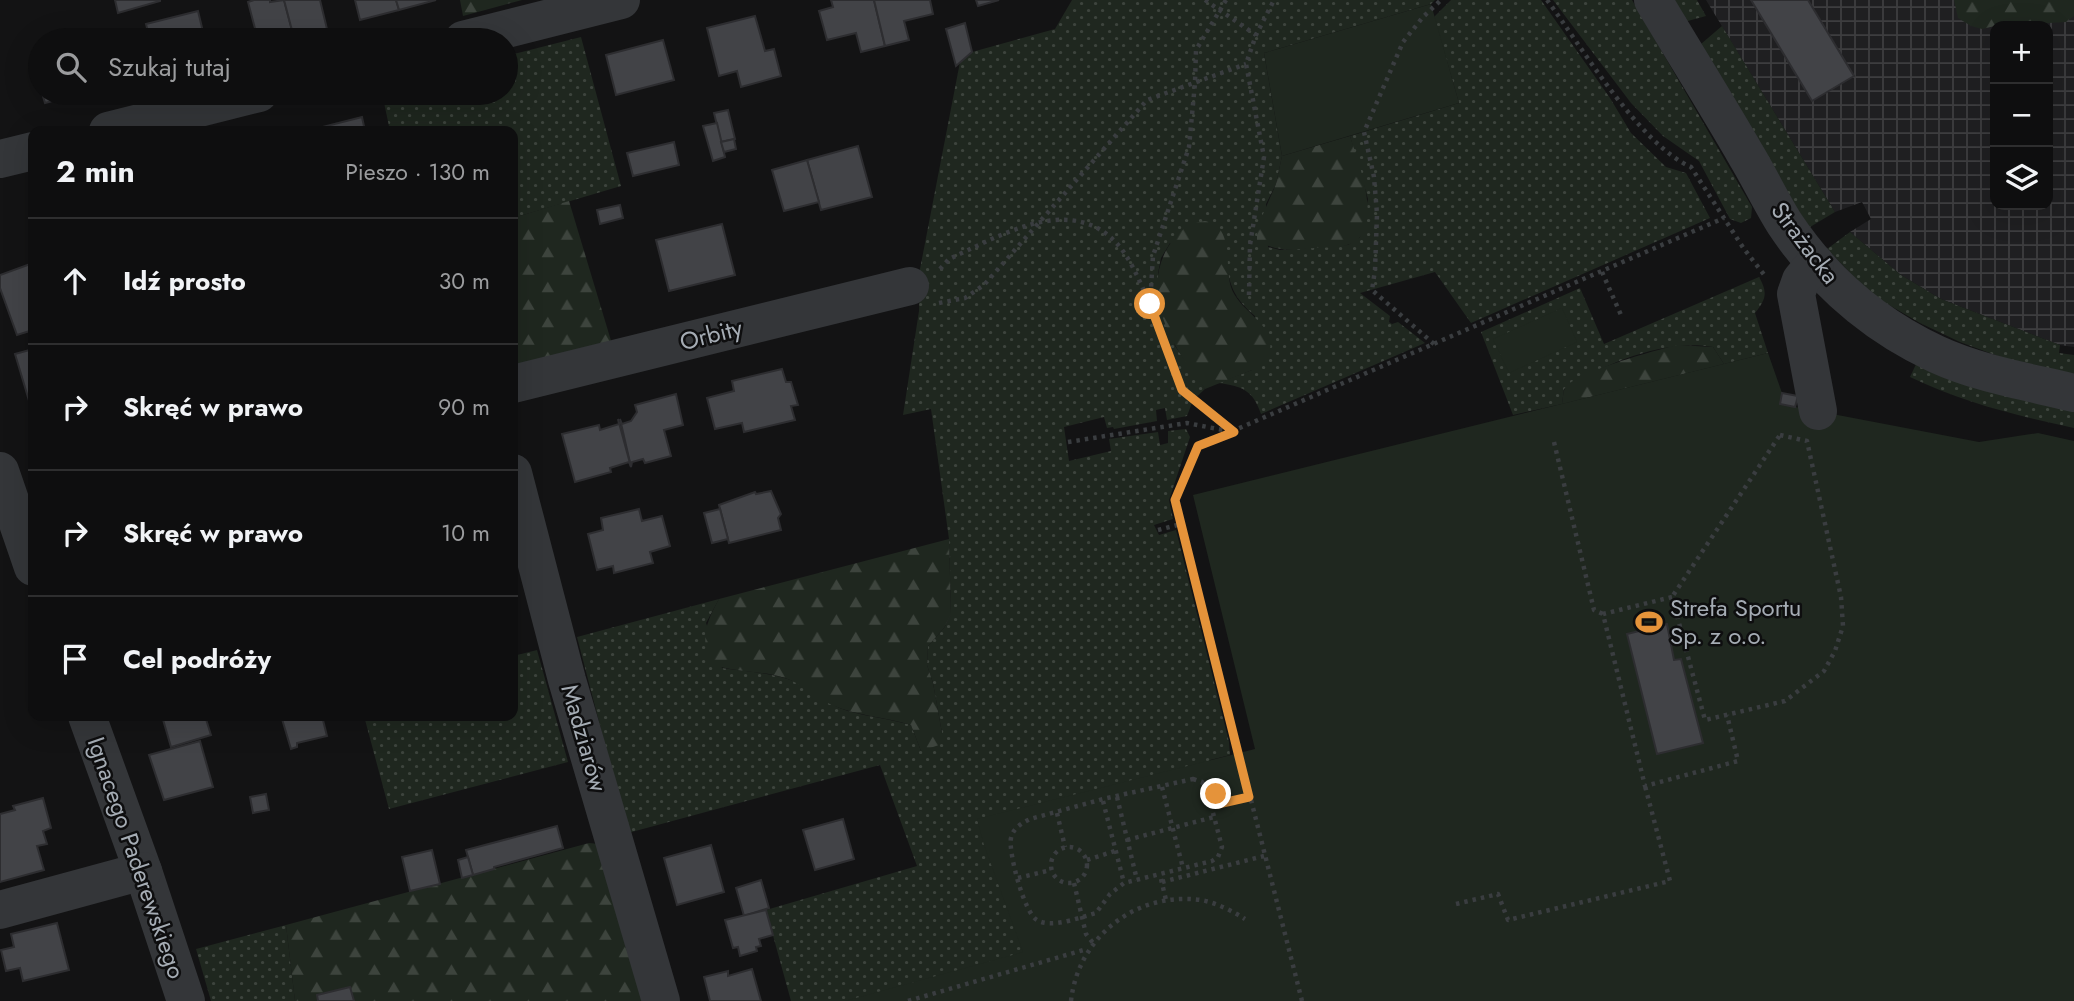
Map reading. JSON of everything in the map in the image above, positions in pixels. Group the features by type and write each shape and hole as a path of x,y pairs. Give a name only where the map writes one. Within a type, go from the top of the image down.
{"street":[{"path":"511,28 621,0"},
{"name":"Strażacka","path":"1653,0 1785,224 1847,298 1892,331 1938,355 2064,389"},
{"path":"128,126 211,105"},
{"path":"0,159 28,151"},
{"path":"1815,263 1801,279 1797,294 1818,411"},
{"name":"Orbity","path":"518,383 927,287"},
{"path":"0,471 24,514 28,538"},
{"name":"Madziarów","path":"518,492 567,680 661,1001"},
{"name":"Ignacego Paderewskiego","path":"89,721 186,1001"},
{"path":"0,910 143,871"}],"path":[{"path":"1205,0 1256,36"},
{"path":"1150,304 1153,256 1189,147 1196,50 1226,0"},
{"path":"1250,295 1250,246 1265,157 1246,64 1274,0"},
{"path":"1434,344 1372,290 1377,214 1374,177 1364,132 1403,43 1423,17 1441,0"},
{"path":"1547,0 1631,116 1661,148 1691,167 1763,273"},
{"path":"1234,432 1182,390 1150,304 1132,265 1111,237 1094,226 1073,219 1040,221 949,259 927,287 965,298 984,285 1040,221 1147,100 1246,64"},
{"path":"1302,1001 1175,500 1198,446 1724,218"},
{"path":"1602,272 1621,315"},
{"path":"1068,442 1187,423 1234,432"},
{"path":"1554,442 1594,610 1603,614 1672,597 1780,435 1807,441 1841,597 1843,626 1835,651 1824,671 1785,701 1706,720 1672,597"},
{"path":"1158,530 1181,524"},
{"path":"1457,904 1498,894 1508,920 1670,881 1603,614"},
{"path":"1645,786 1738,761 1727,715"},
{"path":"1193,779 1202,782 1207,790 1222,847 1221,853 1212,861 1124,883 1110,894 1096,913 1052,923 1036,920 1028,910 1018,878 1011,845 1013,832 1030,819 1117,797 1193,779"},
{"path":"1162,786 1183,868"},
{"path":"1214,795 1216,794 1218,804 1249,797"},
{"path":"1117,797 1137,880"},
{"path":"1103,801 1124,883"},
{"path":"1056,813 1065,847"},
{"path":"1128,840 1214,817"},
{"path":"1065,847 1079,849 1087,860 1085,874 1074,883 1062,882 1054,877 1051,870 1054,853 1065,847"},
{"path":"1087,860 1115,851"},
{"path":"1166,900 1161,881 1265,856"},
{"path":"1018,878 1051,870"},
{"path":"1074,883 1086,934 1093,943"},
{"path":"1071,1001 1080,965 1088,949 1111,925 1130,912 1166,900 1203,901 1220,906 1245,919"},
{"path":"908,1001 1088,949"}],"shaded area":[{"path":"1706,0 2074,0 2074,347 2060,345 1941,299 1901,275 1850,232 1871,219 1862,202 1835,212"}],"green space":[{"path":"460,0 522,0 463,16"},
{"path":"1072,0 1435,0 1431,4 1264,53 1282,156 1276,184 1266,204 1268,247 1280,250 1348,245 1360,237 1368,199 1350,136 1459,103 1434,17 1451,0 1541,0 1610,98 1631,133 1666,167 1686,173 1710,218 1471,323 1435,272 1360,293 1390,316 1389,322 1398,322 1425,343 1261,414 1254,399 1246,391 1218,383 1252,370 1255,316 1237,297 1228,273 1170,243 1161,258 1158,273 1175,346 1205,389 1193,400 1187,416 1167,420 1165,408 1156,410 1157,421 1114,429 1107,428 1104,417 1064,427 1069,461 1111,451 1109,439 1158,432 1160,445 1168,443 1168,431 1186,429 1190,437 1169,500 1173,519 1154,525 1159,535 1176,530 1230,755 1210,760 1084,946 895,1001 791,1001 766,910 917,866 880,765 628,833 577,637 719,599 706,623 722,668 787,679 841,708 911,725 921,751 942,733 927,665 928,646 944,628 951,615 949,539 931,409 903,415 919,311 920,269 960,62 972,52 1055,29"},
{"path":"1553,0 1632,0 1752,207 1751,218 1741,223 1730,219 1699,161 1663,136 1631,103"},
{"path":"1670,0 1697,0 1706,16 1684,22"},
{"path":"1954,0 2074,0 2074,16 2066,22 1990,21 1990,27 1982,29 1958,18"},
{"path":"1431,4 1459,103 1282,156 1264,53"},
{"path":"1722,26 1835,212 1810,227 1780,184 1701,44"},
{"path":"581,37 621,186 518,217 518,126 389,126 385,105 518,105 518,53"},
{"path":"1350,136 1363,179 1368,212 1359,238 1343,246 1291,250 1271,247 1257,240 1257,228 1276,184 1282,156"},
{"path":"569,201 612,344 518,368 518,216"},
{"path":"1205,221 1221,230 1227,248 1231,287 1236,297 1267,332 1270,342 1269,353 1262,366 1205,389 1172,340 1164,322 1157,284 1160,266 1171,242 1188,226"},
{"path":"1850,232 1901,275 1941,299 2060,345 2059,353 2074,355 2074,377 2030,368 1960,342 1872,295 1827,249"},
{"path":"1759,277 1764,287 1764,296 1755,313 1768,353 1724,364 1713,347 1675,346 1655,350 1616,362 1564,389 1562,404 1513,415 1481,332 1580,288 1604,344"},
{"path":"1562,308 1577,342 1509,373 1493,339"},
{"path":"1677,345 1713,347 1724,364 1562,404 1565,388 1584,375 1617,362"},
{"name":"Strefa Sportu Sp. z o.o.","path":"1768,353 1782,393 1780,404 1979,442 2038,433 2074,441 2074,1001 845,1001 1023,952 977,819 1255,749 1193,495"},
{"path":"1918,360 2074,408 2074,428 1990,407 1930,386 1910,377"},
{"path":"949,539 951,615 944,628 928,646 927,665 942,733 939,745 921,751 911,725 842,709 785,678 711,664 705,638 711,615 719,599"},
{"path":"537,650 568,762 389,809 365,721 518,721 518,655"},
{"path":"589,843 599,844 647,1001 295,1001 286,925"},
{"path":"286,925 295,1001 211,1001 196,949"}],"building":[{"path":"115,0 160,0 160,1 118,13"},
{"path":"284,0 291,28 255,28 248,2"},
{"path":"284,0 320,0 327,28 291,28"},
{"path":"355,0 396,0 399,10 360,20"},
{"path":"396,0 436,0 399,10"},
{"path":"831,0 874,0 885,46 861,52 856,33 827,40 819,11 833,7"},
{"path":"874,0 930,0 933,14 904,21 909,40 885,46"},
{"path":"976,0 999,0 978,6"},
{"path":"1751,0 1808,0 1854,76 1812,101"},
{"path":"198,11 202,28 147,28 146,24"},
{"path":"755,16 765,51 774,49 781,76 741,87 737,71 719,76 707,28"},
{"path":"965,23 972,52 956,66 946,29"},
{"path":"663,40 674,80 616,95 606,55"},
{"path":"728,110 735,139 721,142 714,113"},
{"path":"362,117 364,126 327,126"},
{"path":"717,123 725,157 713,161 703,126"},
{"path":"734,139 736,149 724,152 721,142"},
{"path":"674,142 679,165 633,176 627,153"},
{"path":"858,146 872,197 821,210 807,160"},
{"path":"807,160 819,202 784,211 772,170"},
{"path":"620,205 623,218 600,224 597,210"},
{"path":"722,224 735,275 669,291 656,240"},
{"path":"28,265 28,332 17,335 0,288 0,275"},
{"path":"28,350 28,397 15,354"},
{"path":"782,369 786,382 791,382 798,405 791,406 795,420 744,432 742,423 715,429 707,398 734,391 732,381"},
{"path":"1782,393 1798,396 1795,407 1780,404"},
{"path":"676,394 683,425 664,430 671,456 645,463 643,459 632,462 631,467 620,419 622,424 631,421 637,412 635,405"},
{"path":"618,419 631,467 629,462 610,468 611,472 575,482 562,434 599,425 600,430 619,424"},
{"path":"771,491 781,514 778,518 781,530 729,543 719,505 755,492"},
{"path":"639,509 642,521 662,516 670,546 650,552 653,563 614,573 613,566 597,570 588,534 603,530 601,518"},
{"path":"720,509 728,539 712,543 704,513"},
{"path":"1667,624 1674,660 1681,659 1703,743 1657,754 1627,634"},
{"path":"163,721 207,721 211,735 171,747"},
{"path":"283,721 323,721 327,736 297,743 297,747 291,749"},
{"path":"200,741 213,787 164,800 149,755"},
{"path":"266,794 269,810 253,813 250,797"},
{"path":"43,798 51,828 43,831 47,844 37,846 44,870 0,882 0,814 15,810 13,806"},
{"path":"843,819 854,859 815,870 803,830"},
{"path":"557,826 563,848 473,875 466,850"},
{"path":"711,845 724,892 677,905 664,858"},
{"path":"432,850 440,884 410,891 402,857"},
{"path":"468,857 473,875 462,878 458,860"},
{"path":"761,880 769,908 744,916 736,888"},
{"path":"766,910 773,935 759,939 761,946 756,947 757,951 740,956 738,947 733,948 725,920"},
{"path":"57,923 69,970 23,981 20,968 6,971 1,950 14,947 11,934"},
{"path":"752,969 761,1001 710,1001 704,977 728,971 728,976"},
{"path":"350,987 354,1001 318,1001 317,995"}],"place":[{"name":"Strefa Sportu Sp. z o.o.","path":"1649,622"}],"route":[{"path":"1150,304 1182,390 1234,432 1198,446 1175,500 1249,797 1218,804 1216,794"}]}
